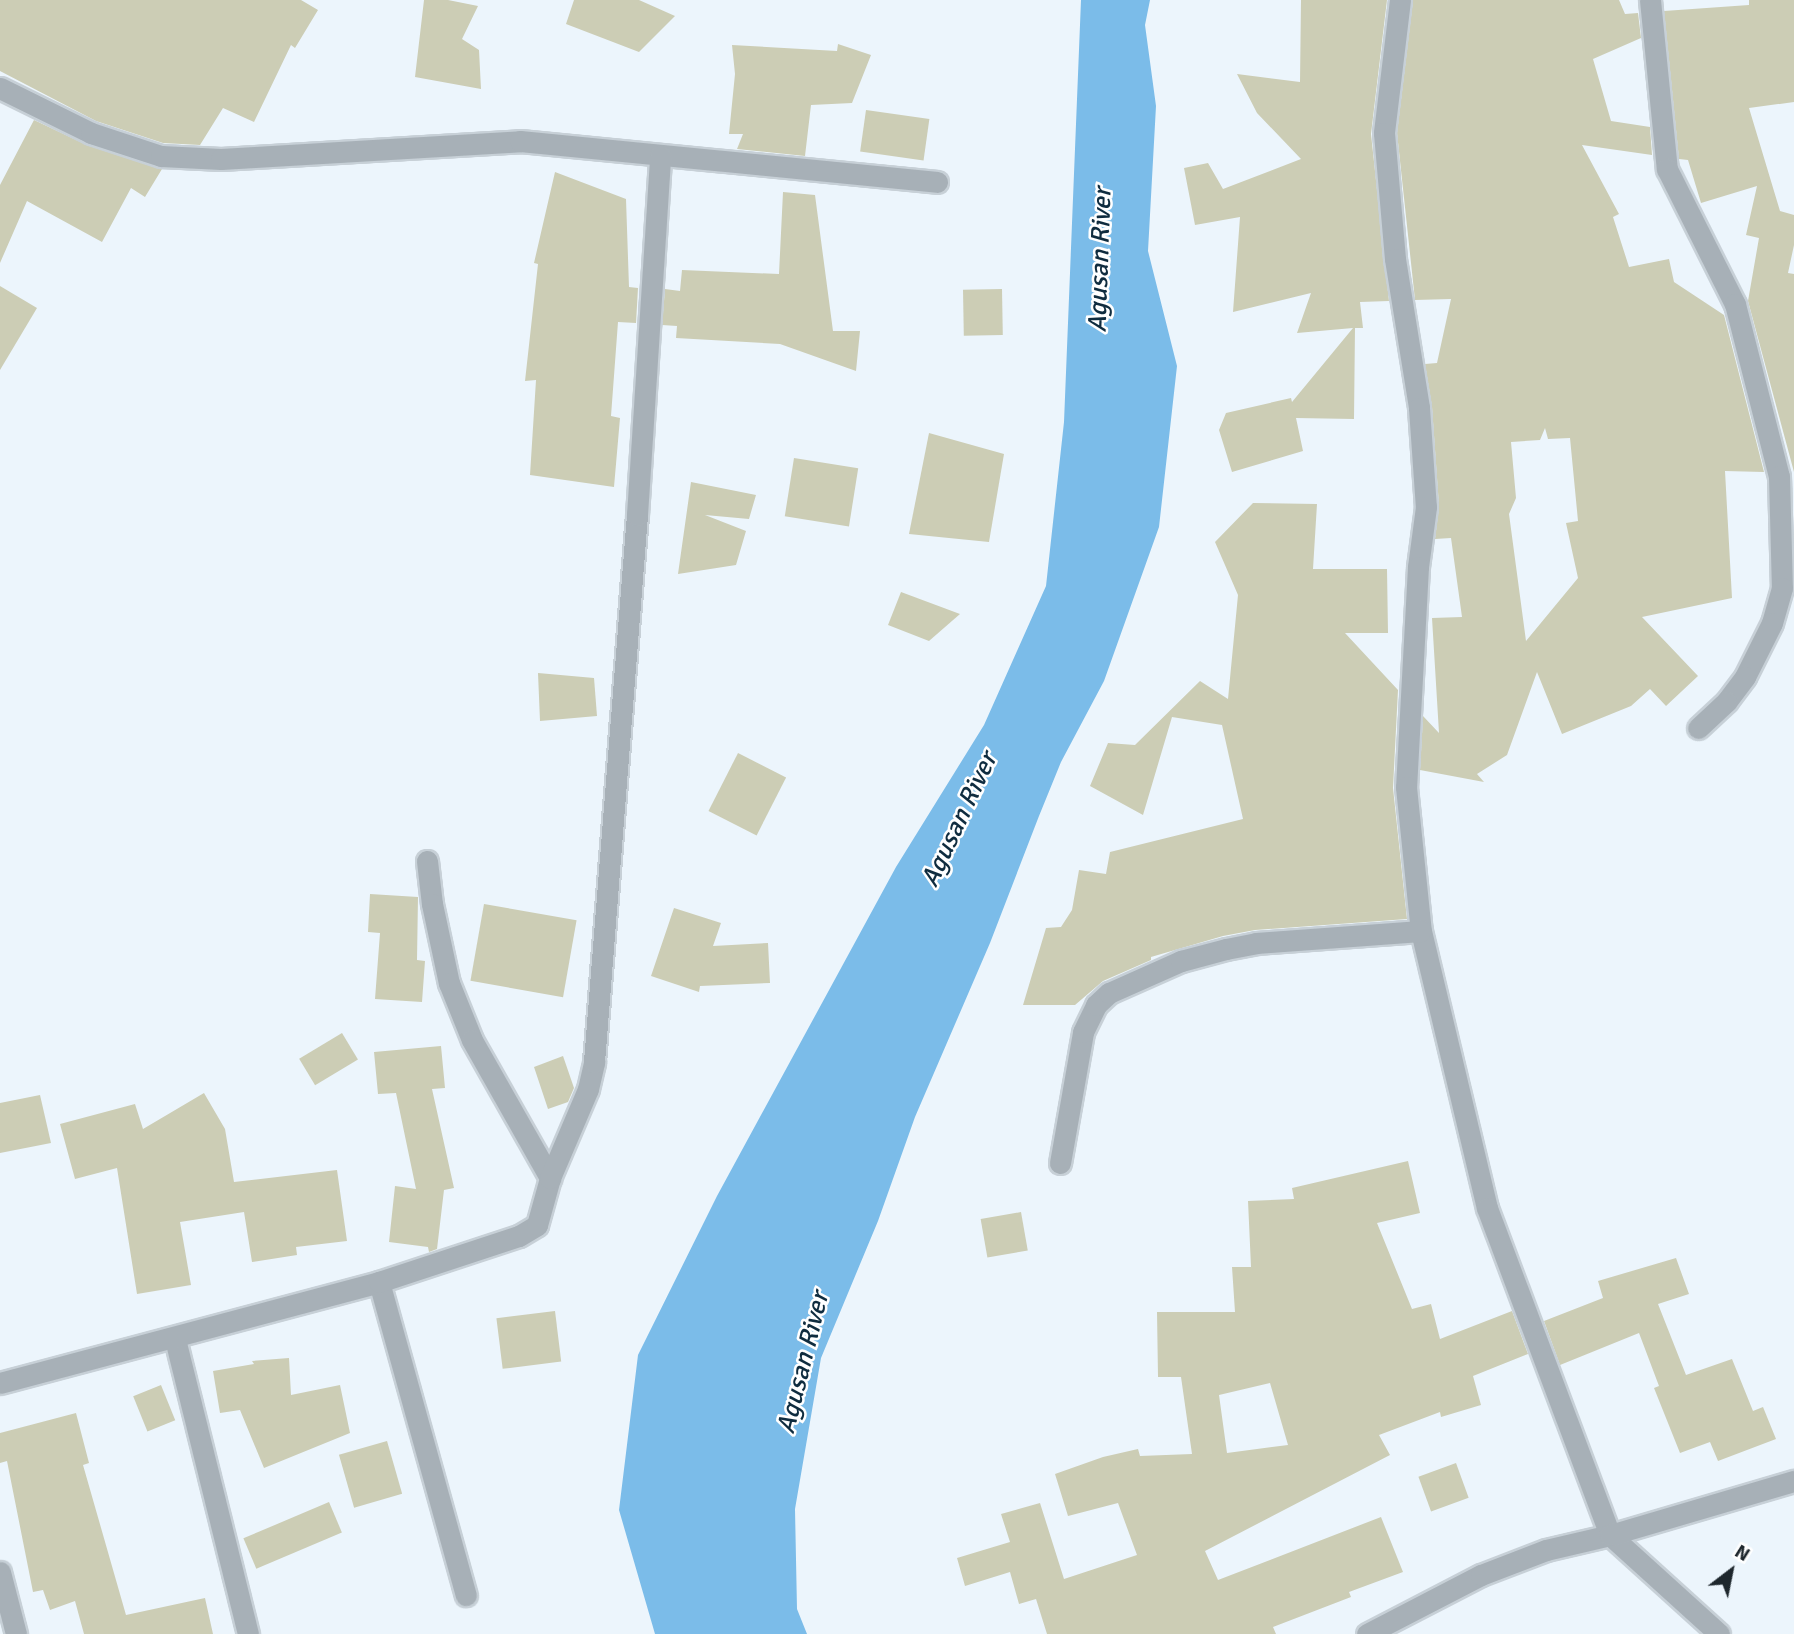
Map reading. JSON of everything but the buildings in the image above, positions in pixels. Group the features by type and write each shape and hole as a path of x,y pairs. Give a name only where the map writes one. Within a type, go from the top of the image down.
{"street":[{"path":"1400,0 1384,133 1395,259 1419,408 1426,507 1418,567 1406,787 1421,931 1487,1208 1610,1535 1719,1634"},
{"path":"1650,0 1667,169 1735,304 1779,476 1782,588 1772,623 1745,677 1727,702 1698,728"},
{"path":"0,88 90,133 161,156 221,159 520,141 937,182"},
{"path":"0,1383 176,1339 379,1282 519,1236 537,1225 550,1178 587,1089 594,1062 637,516 660,156"},
{"path":"427,860 432,904 449,984 471,1040 550,1178"},
{"path":"1060,1163 1083,1032 1096,1005 1109,993 1181,961 1256,943 1421,931"},
{"path":"379,1282 466,1595"},
{"path":"176,1339 248,1634"},
{"path":"1367,1634 1481,1575 1546,1550 1610,1535 1794,1481"},
{"path":"0,1572 16,1634"}],"water":[{"name":"Agusan River","path":"1081,0 1150,0 1145,25 1156,106 1148,251 1177,366 1159,527 1104,681 1061,762 990,943 915,1117 878,1221 821,1358 795,1509 797,1609 807,1634 655,1634 619,1510 638,1355 717,1196 896,867 984,725 1046,586 1064,422"}]}
